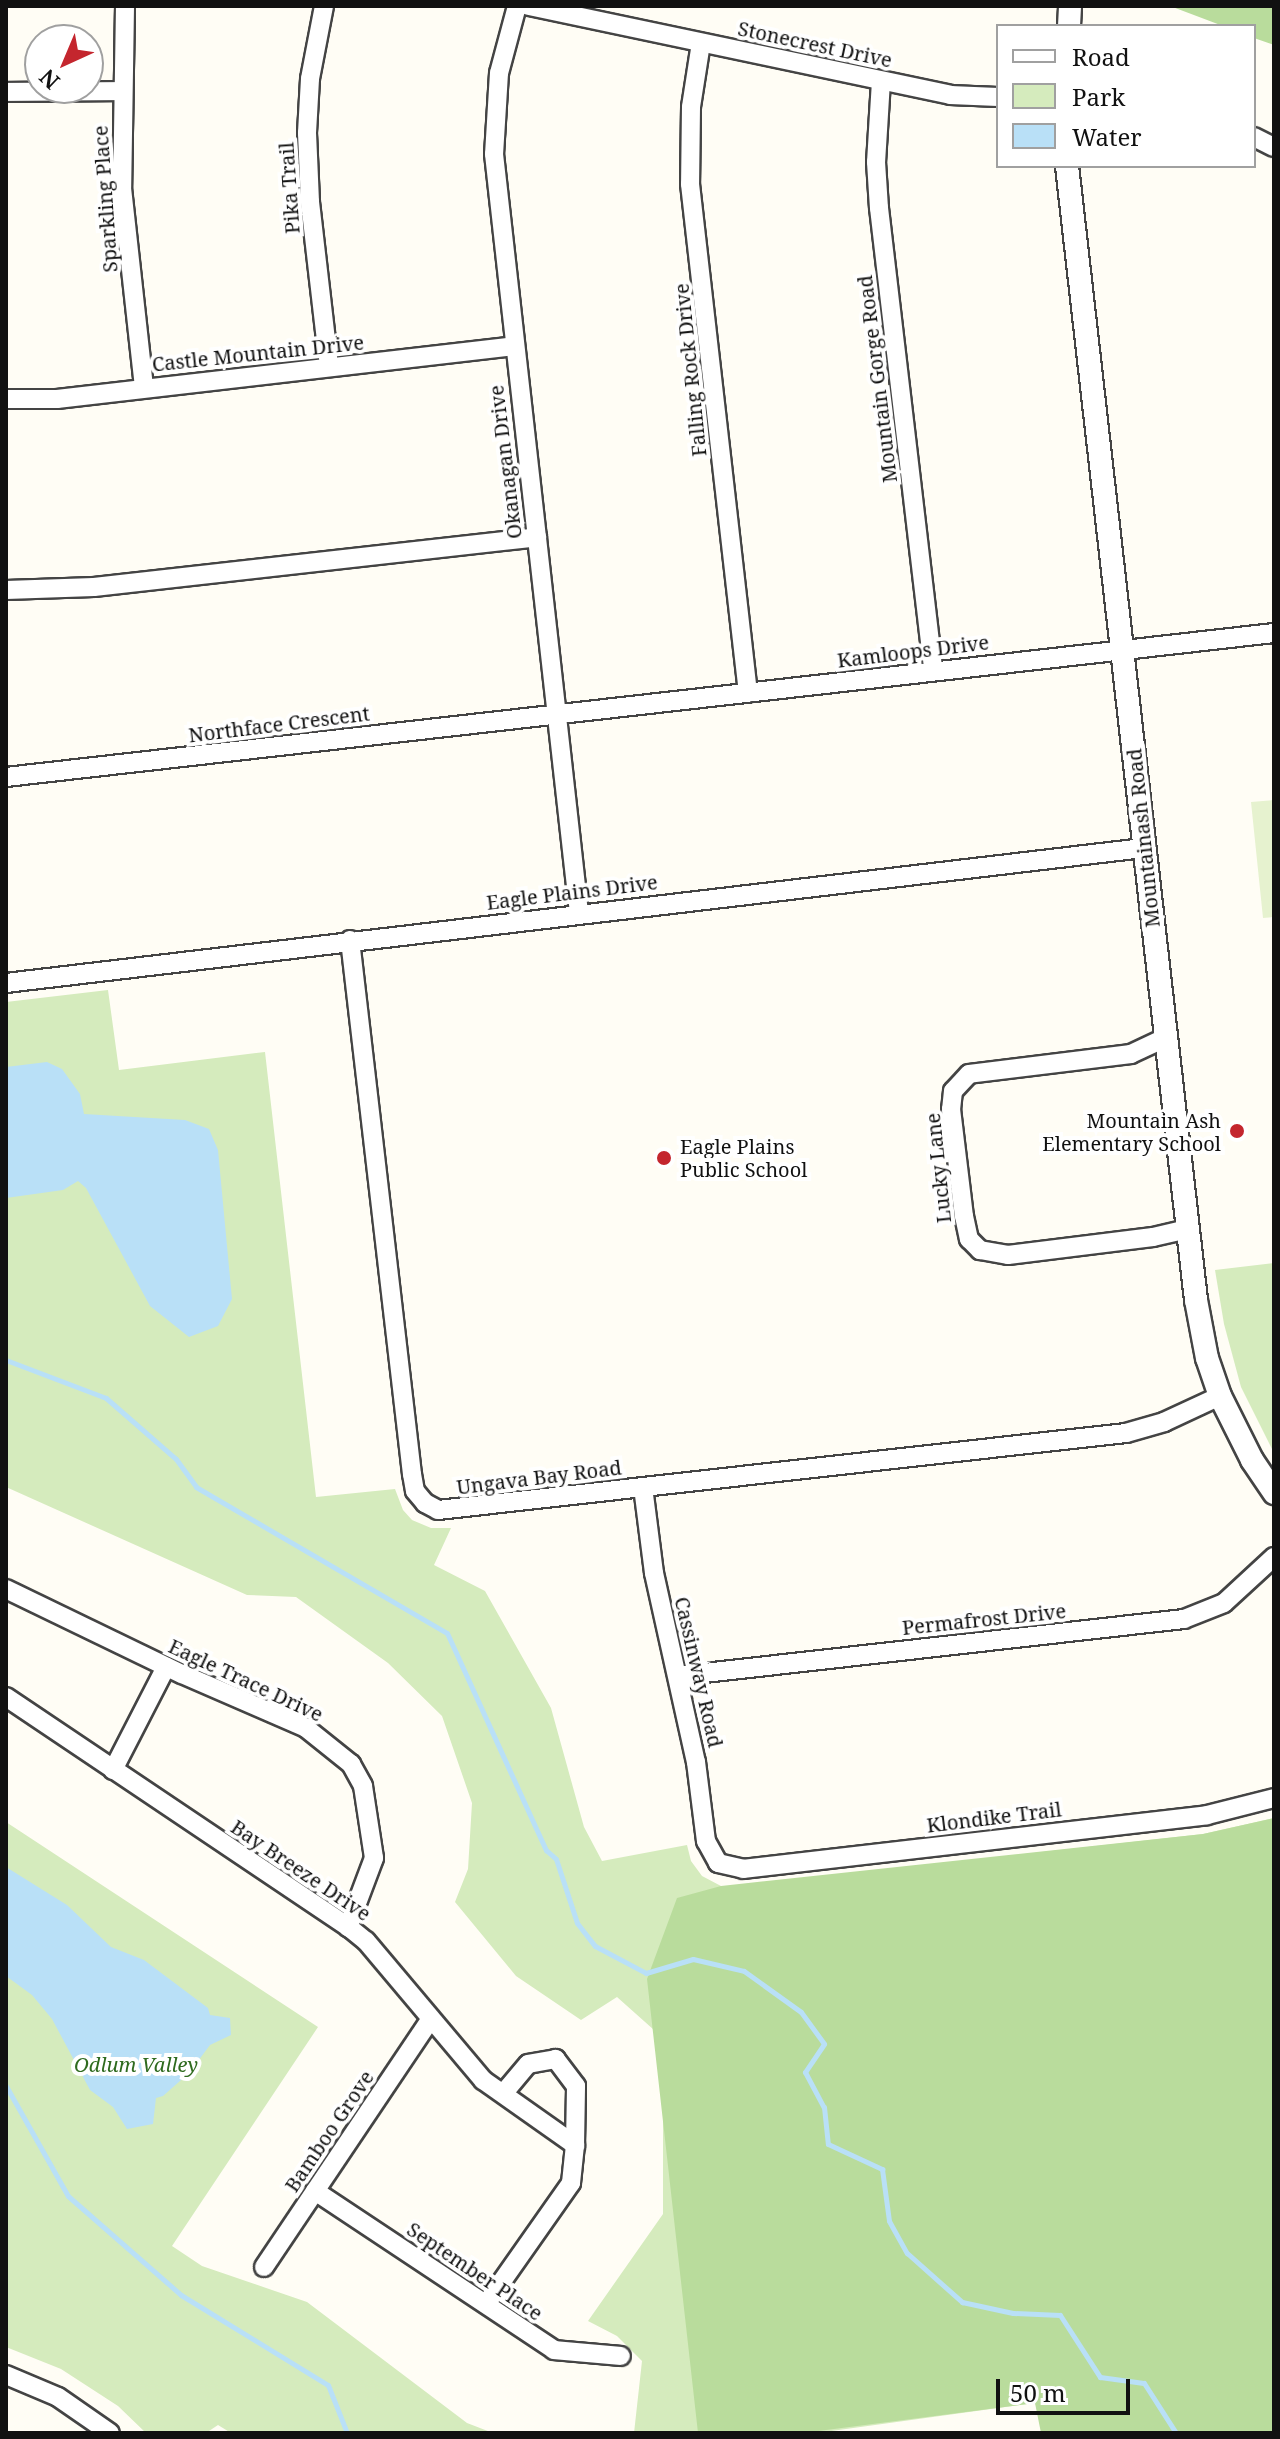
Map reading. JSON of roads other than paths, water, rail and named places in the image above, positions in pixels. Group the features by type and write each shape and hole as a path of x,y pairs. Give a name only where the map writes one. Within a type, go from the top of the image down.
{"street":[{"name":"Sparkling Place","path":"125,6 122,188 144,388"},
{"name":"Pika Trail","path":"324,6 310,79 307,133 310,202 329,367"},
{"name":"Okanagan Drive","path":"517,6 499,73 494,129 514,346 579,913"},
{"name":"Stonecrest Drive","path":"529,6 950,95 996,97"},
{"name":"Falling Rock Drive","path":"701,43 690,122 690,184 748,693"},
{"name":"Mountain Gorge Road","path":"881,81 877,180 933,671"},
{"path":"6,92 122,91"},
{"path":"1256,138 1274,147"},
{"name":"Mountainash Road","path":"1067,168 1143,848 1202,1337 1220,1396 1252,1460 1274,1493"},
{"name":"Castle Mountain Drive","path":"6,399 57,399 514,346"},
{"path":"6,590 94,587 537,537"},
{"name":"Kamloops Drive","path":"556,714 1274,633"},
{"name":"Northface Crescent","path":"6,777 556,714"},
{"name":"Eagle Plains Drive","path":"6,983 1143,848"},
{"name":"Ungava Bay Road","path":"350,940 415,1491 425,1503 438,1510 1126,1433 1164,1422 1220,1396"},
{"name":"Lucky Lane","path":"1165,1038 1131,1054 969,1074 953,1091 951,1109 964,1216 969,1239 980,1250 1008,1255 1153,1237 1187,1229"},
{"name":"Cassinway Road","path":"643,1487 654,1573 696,1762 706,1841 718,1863"},
{"name":"Permafrost Drive","path":"678,1676 1184,1619 1224,1603 1274,1557"},
{"name":"Eagle Trace Drive","path":"6,1589 166,1667 311,1731 356,1771 363,1786 374,1858 348,1927"},
{"path":"113,1770 166,1667"},
{"name":"Bay Breeze Drive","path":"6,1697 366,1941 483,2080 575,2145"},
{"name":"Klondike Trail","path":"718,1863 743,1869 1207,1815 1274,1798"},
{"name":"Bamboo Grove","path":"264,2267 430,2020"},
{"path":"486,2304 571,2183 575,2145 576,2086 556,2059 528,2064 504,2093"},
{"name":"September Place","path":"315,2191 554,2350 621,2356"},
{"path":"6,2375 58,2397 110,2433"}],"water":[{"path":"47,1062 62,1069 80,1094 84,1114 185,1120 209,1129 218,1150 232,1299 218,1326 189,1337 150,1306 86,1188 78,1181 63,1190 6,1198 6,1067"},
{"path":"6,1867 67,1905 111,1947 144,1960 208,2008 210,2015 230,2018 231,2035 210,2045 189,2073 163,2096 156,2098 153,2124 127,2129 113,2107 90,2090 52,2019 32,1995 6,1976"}],"waterway":[{"path":"6,1360 106,1398 176,1459 196,1487 447,1633 546,1850 556,1859 577,1923 595,1946 646,1973 693,1959 744,1971 801,2012 824,2044 805,2072 824,2107 828,2144 882,2169 889,2221 907,2253 962,2302 1013,2313 1060,2315 1100,2377 1144,2383 1176,2433"},
{"path":"6,2086 68,2196 181,2295 328,2385 347,2433"}],"place":[{"name":"Mountain Ash Elementary School","path":"1237,1131"},
{"name":"Eagle Plains Public School","path":"664,1158"}],"park label":[{"name":"Odlum Valley","path":"136,2064"}]}
